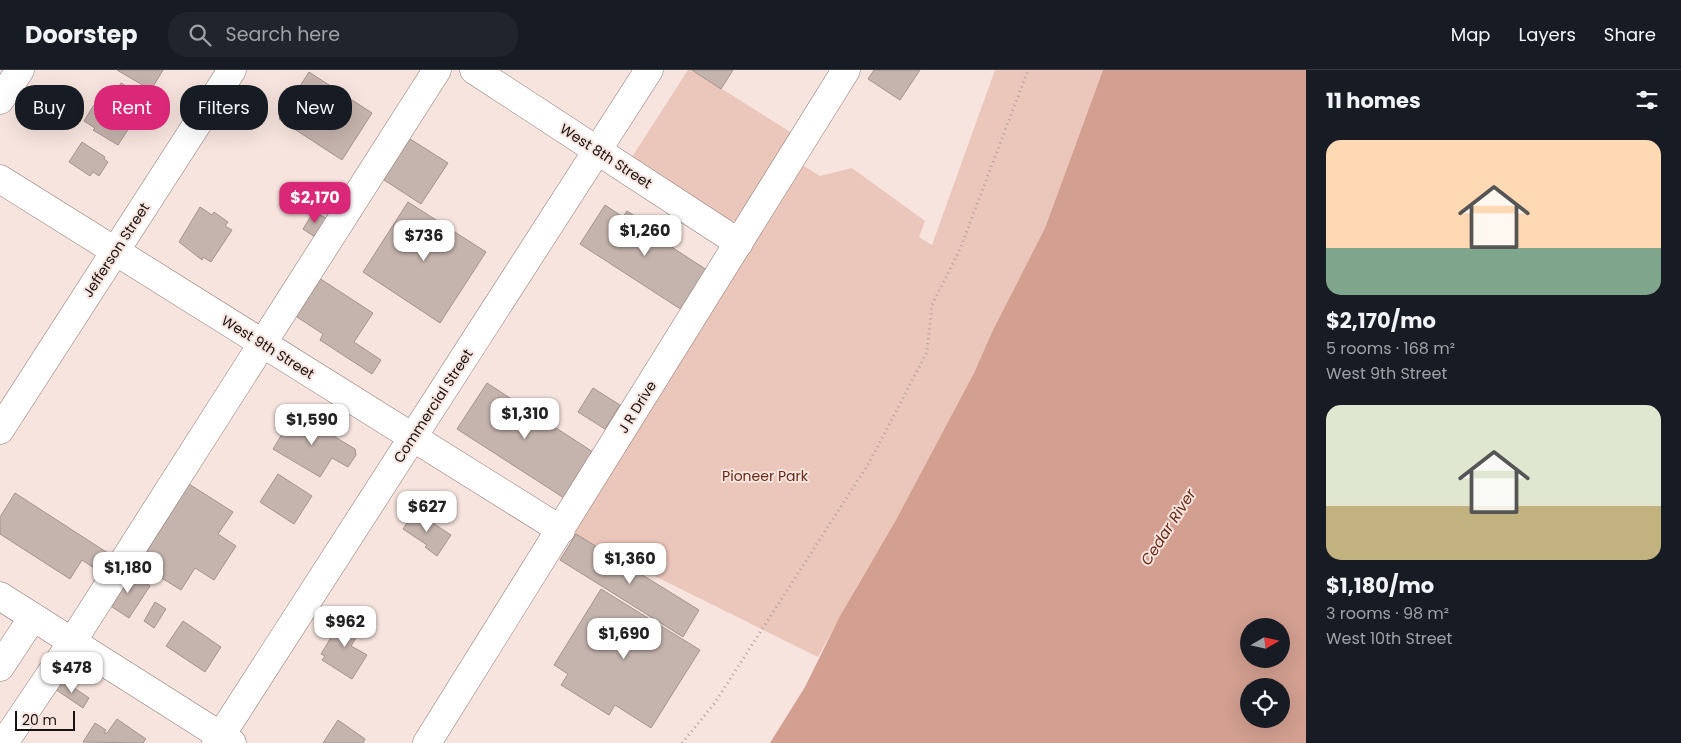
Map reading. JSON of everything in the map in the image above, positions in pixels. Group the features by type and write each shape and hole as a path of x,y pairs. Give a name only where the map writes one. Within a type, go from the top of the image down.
{"street":[{"path":"0,100 20,70"},
{"name":"Jefferson Street","path":"0,430 232,70"},
{"path":"4,743 72,642 437,70"},
{"name":"West 8th Street","path":"474,70 738,242"},
{"name":"Commercial Street","path":"223,741 413,437 649,70"},
{"name":"J R Drive","path":"427,743 846,70"},
{"name":"West 9th Street","path":"0,179 561,530"},
{"path":"0,596 223,741"},
{"path":"0,668 33,617"}],"path":[{"path":"682,743 714,704 869,463 927,352 932,305 960,249 1028,70"}],"green space":[{"path":"688,70 692,70 795,135 743,220 725,219 632,157"},
{"name":"Pioneer Park","path":"995,70 1103,70 1045,228 992,332 974,373 897,518 818,657 570,534 799,163 820,176 852,168 925,221 919,237 932,245"}],"water":[{"name":"Cedar River","path":"1103,70 1306,70 1306,743 770,743 805,687 840,616 897,518 974,373 992,332 1045,228"}],"building":[{"path":"117,70 163,70 154,85 142,85"},
{"path":"692,70 733,70 721,89"},
{"path":"874,70 920,70 900,100 868,79"},
{"path":"309,72 329,85 301,85"},
{"path":"352,100 372,113 342,160 296,130 352,130"},
{"path":"94,105 94,127 84,121"},
{"path":"94,129 128,130 118,145"},
{"path":"407,137 448,163 421,204 381,178"},
{"path":"82,142 105,157 104,159 108,162 99,176 93,172 90,176 69,162"},
{"path":"408,202 486,252 440,323 363,272"},
{"path":"605,205 623,217 627,211 650,226 647,231 710,272 685,312 580,244"},
{"path":"200,207 212,215 214,212 228,222 225,226 232,230 211,262 203,257 202,260 179,242"},
{"path":"314,211 327,219 315,237 303,229"},
{"path":"319,278 373,313 354,342 381,360 372,374 320,340 323,334 294,315"},
{"path":"487,383 593,452 564,498 457,429"},
{"path":"593,388 620,405 605,429 578,412"},
{"path":"295,413 355,449 356,455 348,467 332,458 320,477 273,449"},
{"path":"278,474 312,496 294,524 260,502"},
{"path":"189,484 233,512 218,534 236,546 214,580 195,568 181,590 139,564"},
{"path":"15,493 114,557 103,574 82,560 70,579 0,534 0,517"},
{"path":"415,511 451,535 437,556 425,547 427,545 403,529"},
{"path":"576,534 699,610 683,637 560,560"},
{"path":"127,571 150,586 129,618 106,603"},
{"path":"601,589 700,650 651,728 615,705 609,715 561,685 568,674 554,665"},
{"path":"155,602 166,609 154,628 144,621"},
{"path":"346,613 364,625 351,646 367,655 352,679 322,660 325,656 321,654"},
{"path":"183,621 221,647 205,672 166,646"},
{"path":"61,679 89,698 83,708 55,689"},
{"path":"117,719 146,739 143,743 83,742 95,723 106,730 104,733 107,733"},
{"path":"338,720 365,739 363,743 323,743"}]}
